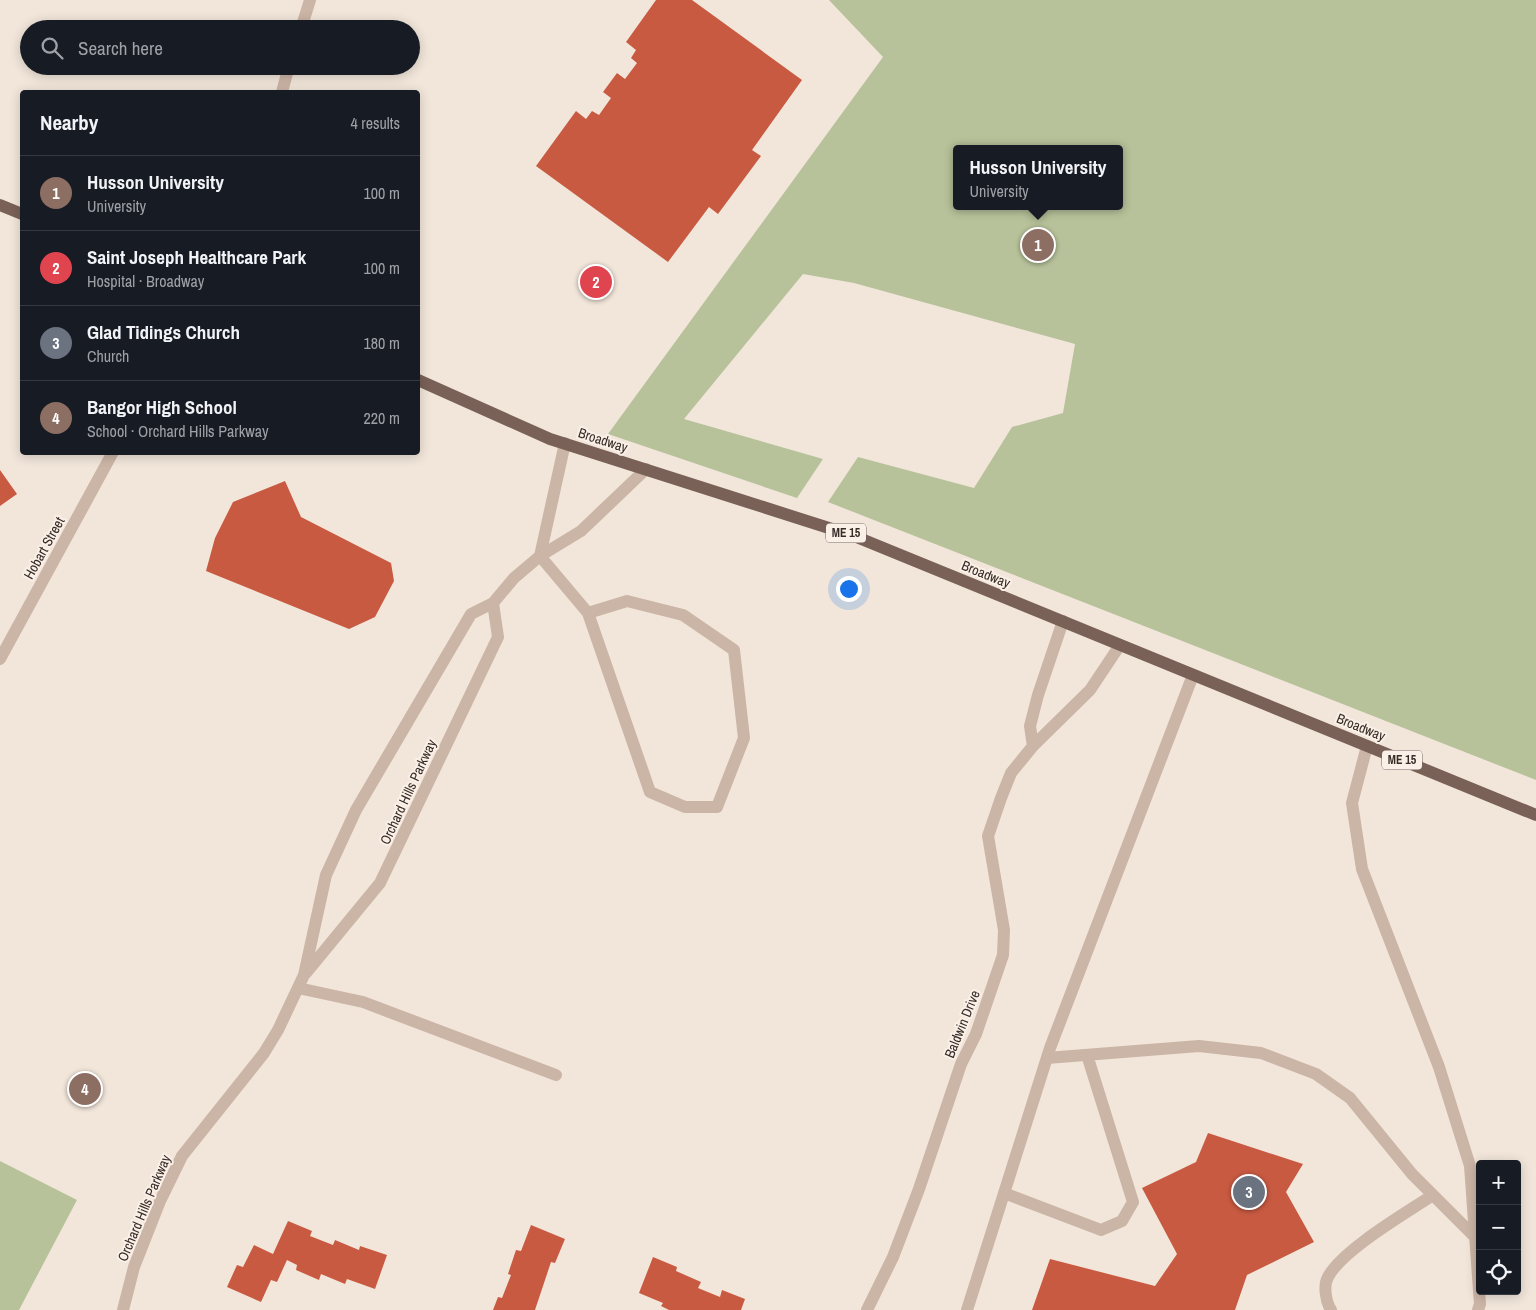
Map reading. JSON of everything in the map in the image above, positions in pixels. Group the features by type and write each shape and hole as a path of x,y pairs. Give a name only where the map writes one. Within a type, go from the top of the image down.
{"main road":[{"path":"0,206 20,213"},
{"name":"Broadway","path":"420,381 564,443 854,536 1536,815"}],"street":[{"path":"304,20 310,0"},
{"path":"283,90 287,75"},
{"path":"564,443 540,556 588,613 650,792 685,808 717,807 744,738 734,650 684,615 627,601 588,613"},
{"name":"Hobart Street","path":"0,658 111,455"},
{"name":"Orchard Hills Parkway","path":"123,1310 134,1267 160,1201 182,1156 264,1054 278,1030 304,975 326,875 356,810 471,614 493,603 514,578 540,556 581,531 646,470"},
{"name":"Orchard Hills Parkway","path":"304,975 380,883 399,846 498,637 493,603"},
{"path":"1032,746 1030,726 1063,621"},
{"name":"Baldwin Drive","path":"867,1310 893,1256 919,1189 961,1064 976,1034 1003,955 1004,930 988,836 1011,773 1032,746 1090,690 1120,644"},
{"path":"967,1310 1047,1058 1193,675"},
{"path":"1367,746 1352,803 1362,870 1439,1067 1470,1166 1480,1304 1478,1310"},
{"path":"298,988 363,1002 556,1075"},
{"path":"1047,1058 1199,1046 1261,1053 1316,1074 1350,1098 1412,1174 1475,1238"},
{"path":"1004,1194 1101,1230 1122,1221 1133,1202 1088,1055"},
{"path":"1330,1310 1326,1302 1326,1278 1343,1258 1433,1194"}],"green space":[{"path":"829,0 1536,0 1536,780 828,502 858,457 974,488 1012,427 1063,413 1075,344 854,283 803,274 684,419 823,459 797,498 608,434 883,57"},
{"path":"0,1161 77,1200 19,1310 0,1310"}],"building":[{"path":"656,0 692,0 802,80 752,150 761,156 718,214 709,207 668,262 536,166 576,111 586,119 592,111 599,115 611,98 603,92 617,73 625,79 637,63 631,58 636,50 626,42"},
{"path":"0,470 17,494 0,506"},
{"path":"285,481 301,517 391,563 394,581 375,617 349,629 206,571 215,538 233,502"},
{"path":"1208,1133 1303,1164 1286,1192 1314,1242 1247,1275 1235,1310 1032,1310 1050,1259 1155,1286 1177,1254 1142,1188 1196,1162"},
{"path":"288,1221 312,1231 310,1236 333,1245 335,1240 359,1250 360,1246 387,1255 375,1289 347,1279 345,1284 321,1274 319,1280 296,1270 297,1265 287,1260 277,1282 271,1280 261,1302 227,1287 237,1265 243,1267 254,1245 273,1254"},
{"path":"531,1225 565,1239 555,1263 551,1262 535,1310 493,1310 498,1297 502,1298 511,1275 508,1274 516,1250 521,1251"},
{"path":"653,1257 677,1267 676,1271 701,1282 698,1288 720,1297 722,1290 745,1299 741,1310 669,1310 661,1306 663,1303 639,1293"}],"place":[{"name":"Husson University","path":"1038,245"},
{"name":"Saint Joseph Healthcare Park","path":"596,282"},
{"name":"Bangor High School","path":"85,1089"},
{"name":"Glad Tidings Church","path":"1249,1192"}]}
